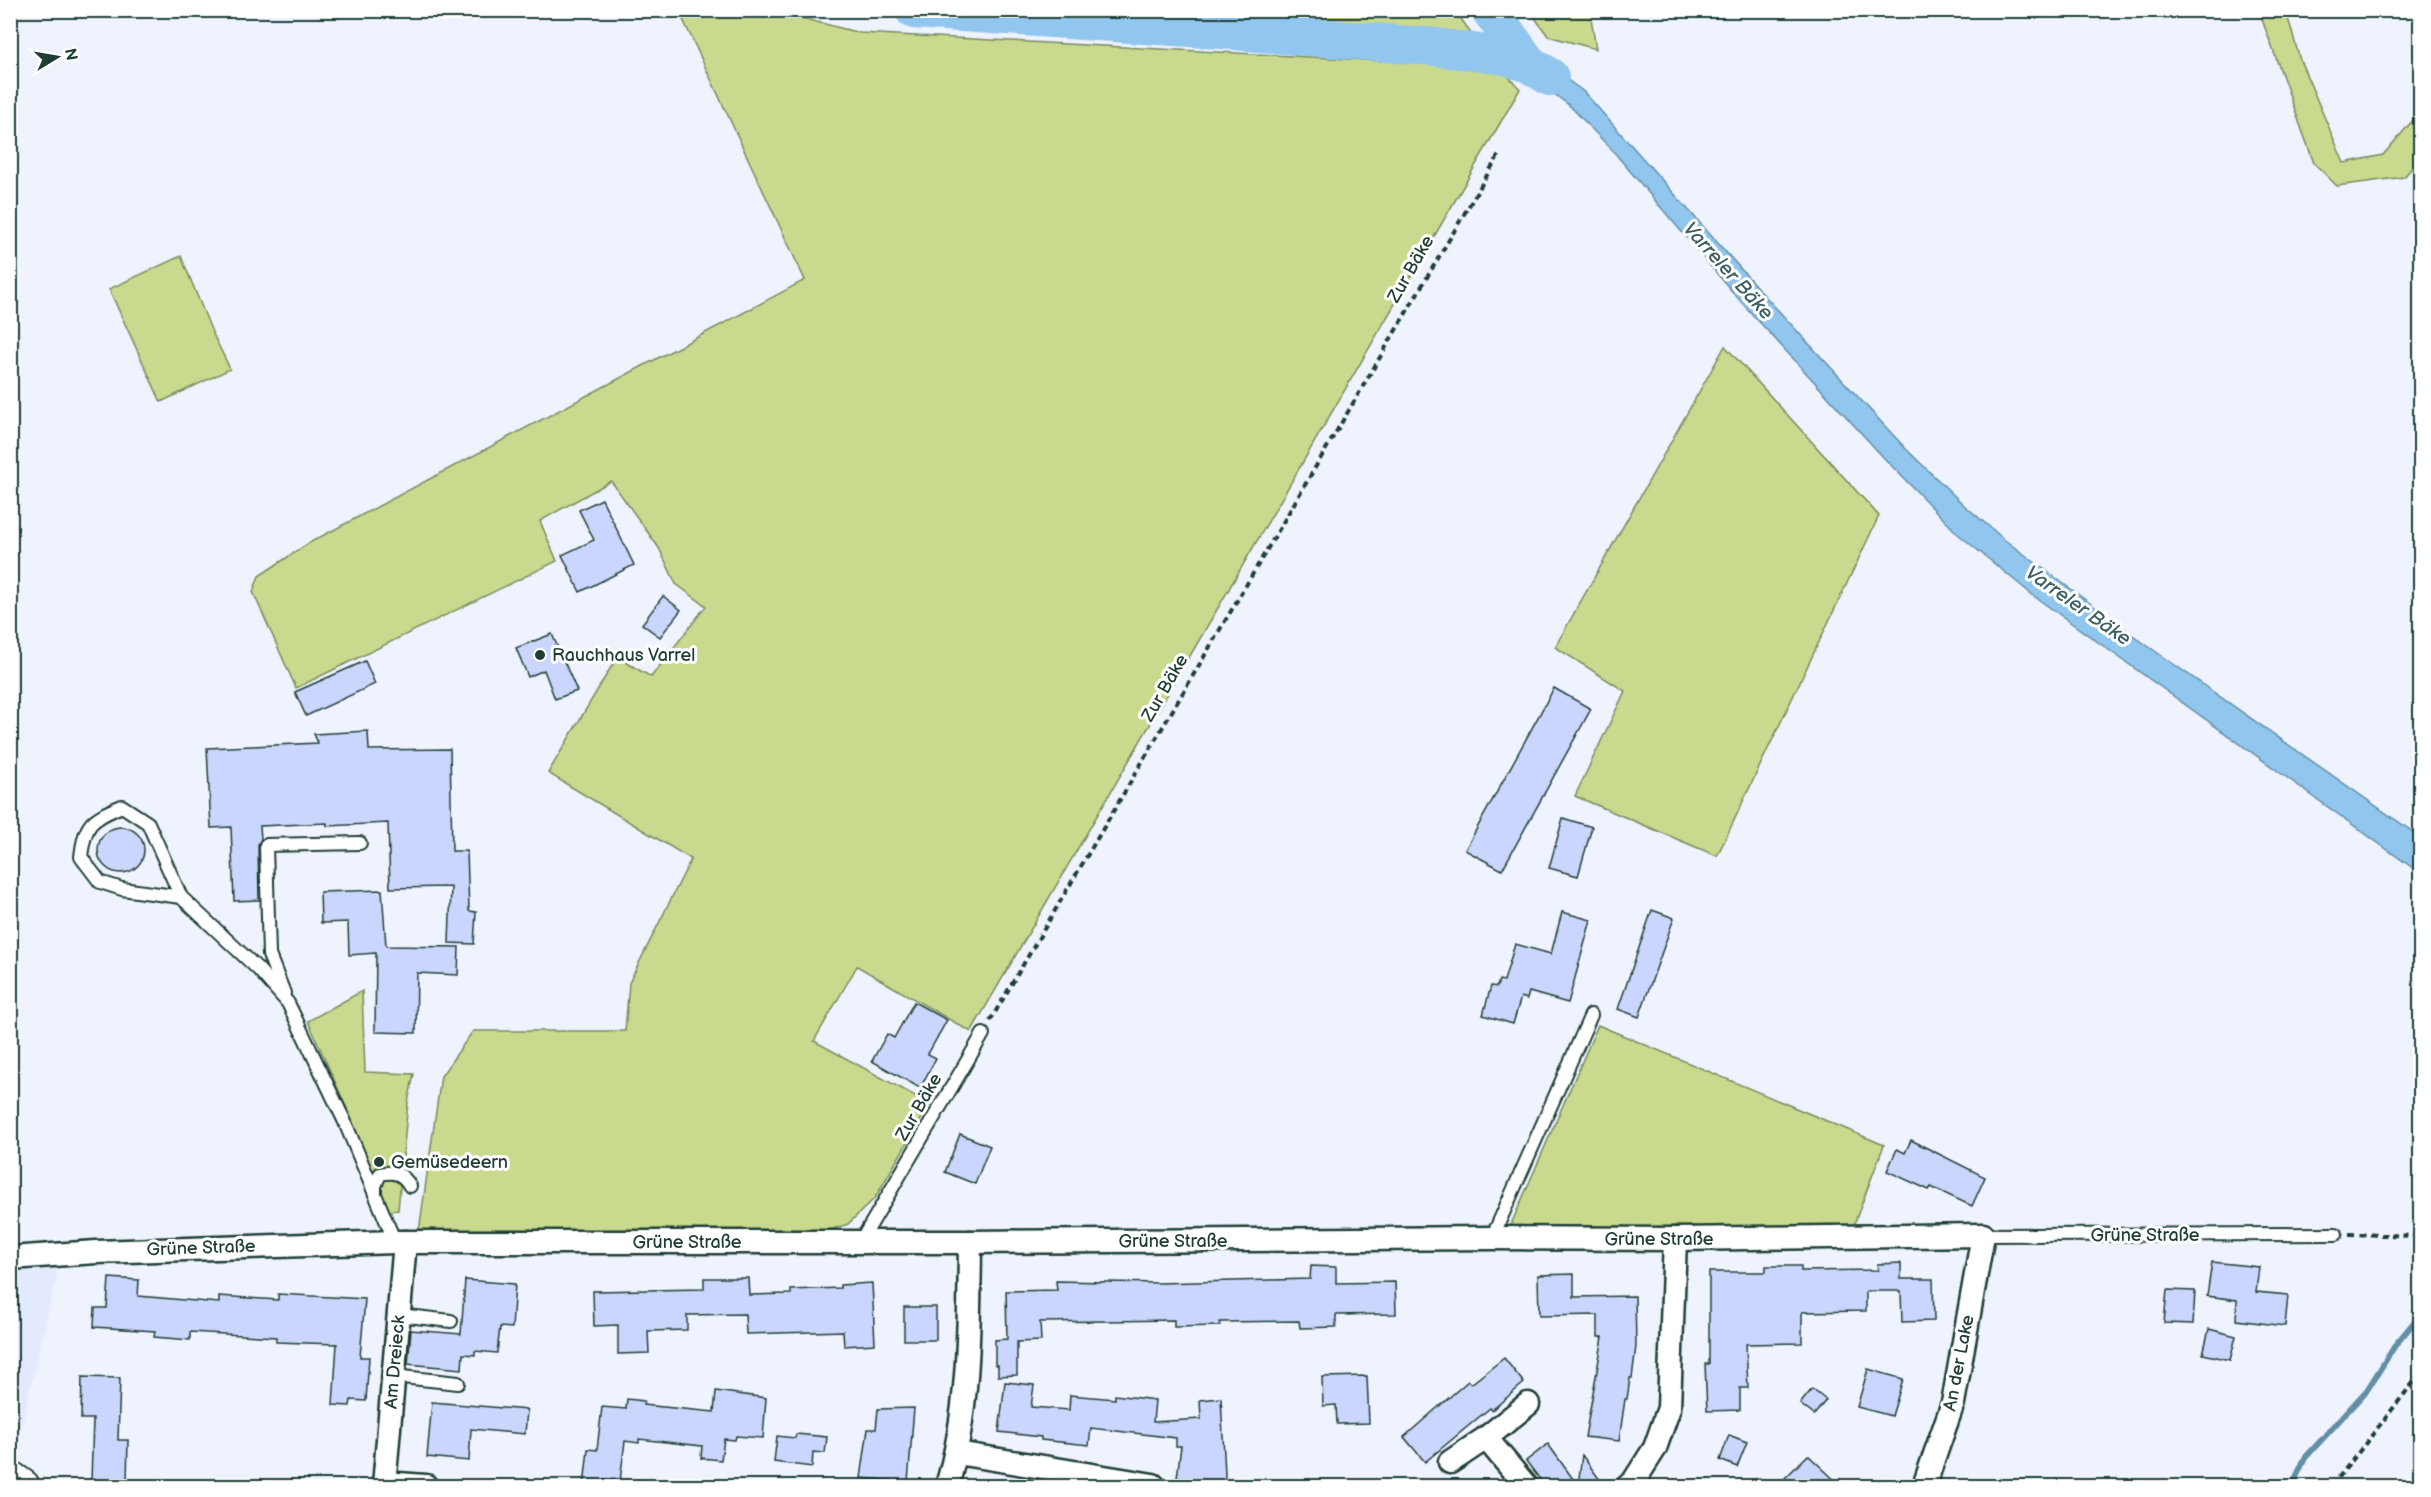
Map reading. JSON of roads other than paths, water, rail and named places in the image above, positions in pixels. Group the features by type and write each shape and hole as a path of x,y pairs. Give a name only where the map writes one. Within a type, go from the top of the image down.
{"main road":[{"path":"10,1477 23,1486"}],"street":[{"name":"Grüne Straße","path":"10,1258 96,1252 400,1242 970,1242 1983,1236"},
{"name":"An der Lake","path":"1924,1486 1953,1403 1983,1236"},
{"path":"1628,1486 1634,1482 1655,1448 1669,1408 1675,1239"},
{"name":"Am Dreieck","path":"400,1242 399,1315 384,1485 426,1486"},
{"path":"947,1486 957,1453 969,1346 970,1242"},
{"path":"1450,1462 1486,1438 1528,1404"},
{"path":"1486,1438 1527,1486"},
{"path":"957,1453 1153,1485"}],"lane":[{"path":"181,897 122,889 100,882 81,857 84,833 98,816 122,806 148,823 181,897 258,969 288,1003"},
{"path":"360,843 266,845 269,956 288,1003 344,1120 376,1197 400,1242"},
{"path":"1492,1238 1591,1015"},
{"name":"Zur Bäke","path":"861,1241 983,1034"},
{"path":"376,1197 375,1186 380,1174 394,1171 404,1177 410,1186"},
{"name":"Grüne Straße","path":"1983,1236 2336,1234"},
{"path":"399,1315 451,1321"},
{"path":"393,1376 458,1383"}],"water":[{"path":"1533,55 1584,92 1763,294 1907,450 1964,505 2006,541 2145,644 2420,837 2420,873 2035,597 1958,534 1884,458 1742,303 1613,151 1570,106 1504,56"}],"waterway":[{"name":"Varreler Bäke","path":"914,10 1436,47 1504,56 1529,64 1550,77"},
{"path":"1490,10 1529,64"},
{"path":"2292,1486 2305,1458 2367,1390 2396,1344 2420,1315"}],"place":[{"name":"Rauchhaus Varrel","path":"540,655"},
{"name":"Gemüsedeern","path":"379,1162"}]}
